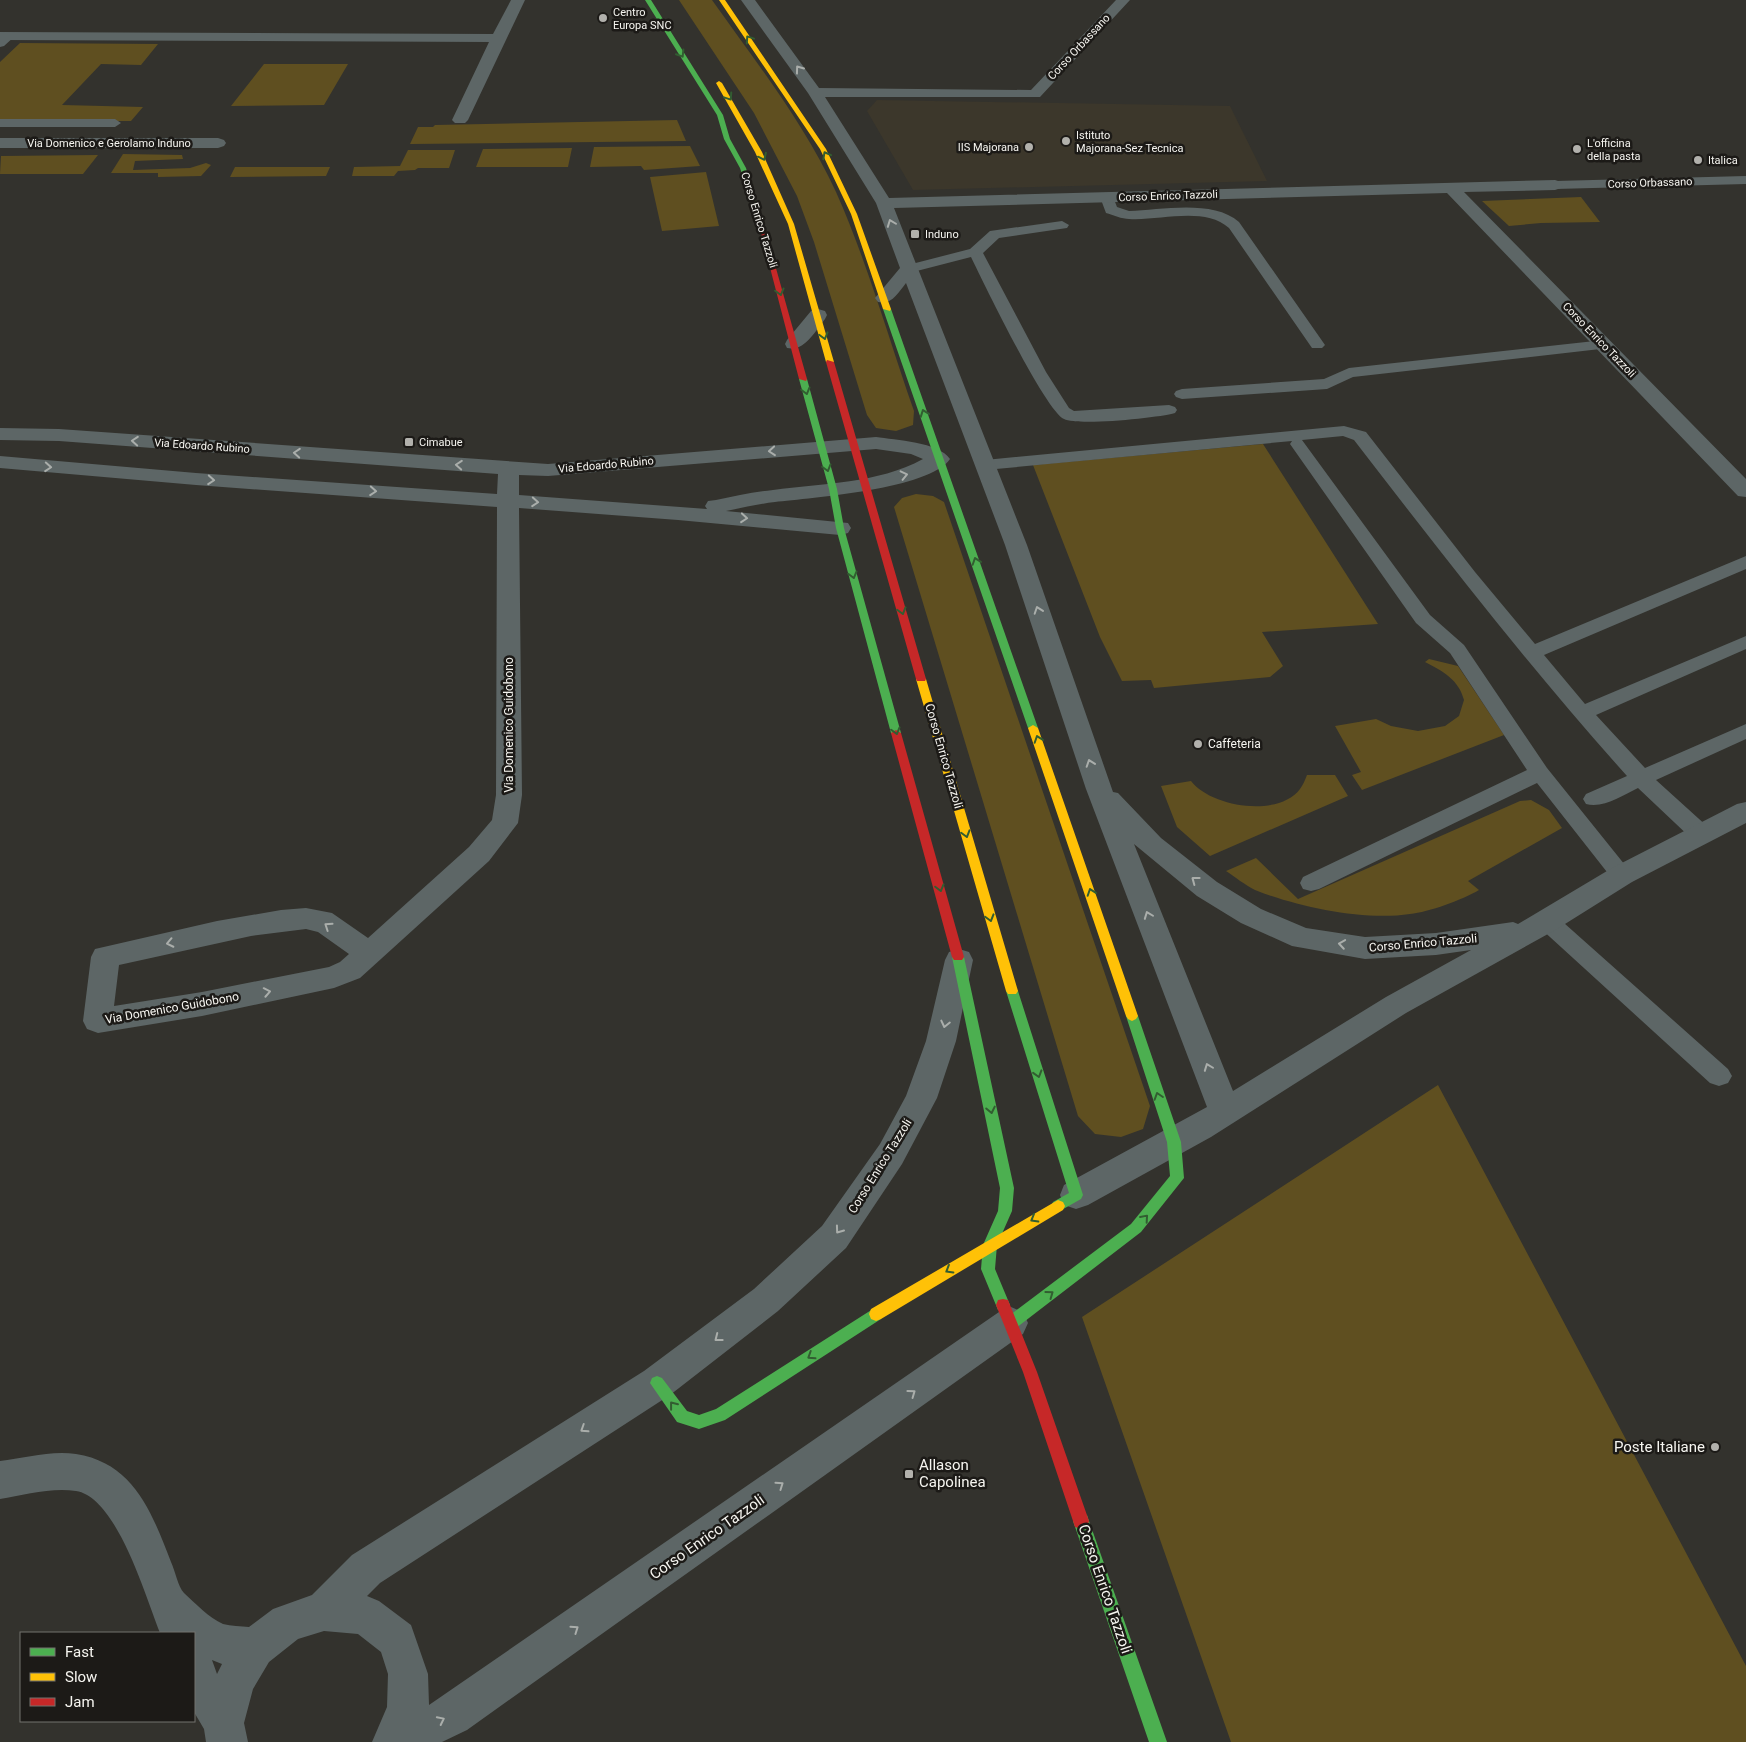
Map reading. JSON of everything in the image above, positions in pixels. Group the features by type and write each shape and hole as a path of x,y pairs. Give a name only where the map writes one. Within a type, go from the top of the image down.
{"street":[{"path":"460,120 518,0"},
{"name":"Corso Enrico Tazzoli","path":"648,0 720,115 727,139 743,168 768,244 820,447 833,489 840,528 959,960 1007,1188 1005,1211 990,1245 988,1269 1030,1372 1158,1742"},
{"name":"Corso Enrico Tazzoli","path":"398,1742 460,1710 1011,1323 1136,1228 1176,1178 1174,1142 1099,916 854,214 834,170 811,129 722,0"},
{"name":"Corso Enrico Tazzoli","path":"748,0 815,92 884,203 1016,545 1099,789 1225,1112"},
{"name":"Corso Orbassano","path":"815,92 1035,94 1123,0"},
{"path":"3,38 498,38"},
{"name":"Corso Enrico Tazzoli","path":"714,75 740,114 779,191 791,224 992,927 1076,1195"},
{"name":"Corso Enrico Tazzoli","path":"811,129 854,155"},
{"name":"Via Domenico e Gerolamo Induno","path":"0,144 218,143"},
{"name":"Corso Enrico Tazzoli","path":"884,203 1555,185"},
{"name":"Corso Enrico Tazzoli","path":"1452,188 1746,491"},
{"path":"884,298 909,269"},
{"path":"794,344 818,315"},
{"name":"Via Edoardo Rubino","path":"0,434 59,435 548,470 854,444 894,444 916,449 940,459"},
{"path":"678,513 772,496 865,484 914,473 940,459"},
{"path":"0,462 205,480 678,513 840,528"},
{"name":"Via Domenico Guidobono","path":"369,954 321,921 292,919 259,924 105,957 98,1021 318,982 350,970 369,954 479,854 505,823 509,795 508,468"},
{"name":"Corso Enrico Tazzoli","path":"1099,789 1151,845 1207,889 1252,916 1302,938 1364,948 1436,944 1538,926"},
{"name":"Corso Enrico Tazzoli","path":"657,1383 682,1417 698,1422 720,1415 897,1301 1076,1195 1225,1112 1396,1005 1538,926 1622,874 1746,811"},
{"name":"Corso Enrico Tazzoli","path":"324,1611 366,1569 657,1383 766,1300 834,1237 891,1154 921,1098 941,1040 959,960"},
{"path":"0,1480 47,1473 75,1472 100,1480 121,1501 139,1530 174,1618 222,1644 255,1648"},
{"path":"225,1733 235,1681 255,1648 287,1623 324,1611 365,1615 397,1639 408,1674 408,1708 393,1742"},
{"path":"195,1669 225,1733"}],"lane":[{"path":"0,123 115,123"},
{"name":"Corso Orbassano","path":"1555,185 1746,180"},
{"path":"1107,197 1111,210 1128,215 1206,212 1226,218 1234,225 1317,344"},
{"path":"909,269 975,252 995,234 1062,226"},
{"path":"975,252 1038,372 1063,411 1070,416 1083,418 1169,410"},
{"path":"1182,394 1327,384 1349,373 1604,345"},
{"path":"985,465 1344,431 1360,436 1468,576 1582,713 1642,778 1701,834"},
{"path":"1298,444 1423,619 1457,649 1540,773 1622,874"},
{"path":"1532,653 1744,565"},
{"path":"1582,713 1746,642"},
{"path":"1594,799 1746,730"},
{"path":"1311,883 1540,773"},
{"path":"1538,926 1720,1076"}],"shaded area":[{"path":"679,0 712,0 779,93 823,166 847,218 868,273 914,411 913,425 896,431 876,428 867,415 814,242 797,196 754,113"},
{"path":"20,43 158,44 141,65 101,64 62,105 143,107 131,121 0,121 0,62"},
{"path":"264,64 348,64 324,105 231,106"},
{"name":"Istituto Majorana-Sez Tecnica","path":"877,100 1230,106 1267,181 913,190 867,111"},
{"path":"677,120 686,141 410,144 418,127 433,127 435,125"},
{"path":"690,146 700,166 644,170 641,166 590,167 594,147"},
{"path":"572,148 568,167 476,167 483,149"},
{"path":"408,150 455,150 449,168 418,168 415,170 398,171 394,176 352,176 354,167 400,166"},
{"path":"123,154 182,155 183,159 135,161 133,170 190,168 206,163 211,165 201,176 158,177 158,173 111,173"},
{"path":"98,155 83,174 0,174 1,156"},
{"path":"235,167 330,167 326,176 230,177"},
{"path":"706,172 719,226 662,231 650,177"},
{"path":"1581,197 1600,222 1541,223 1509,226 1482,201"},
{"path":"1263,444 1378,624 1262,632 1283,666 1270,677 1154,688 1151,680 1122,681 1100,637 1033,465"},
{"path":"916,494 933,496 944,502 1150,1106 1143,1129 1121,1137 1095,1134 1078,1116 894,507 902,498"},
{"path":"1429,659 1458,666 1504,735 1362,790 1352,775 1361,772 1335,726 1376,719 1391,726 1418,731 1445,726 1459,716 1464,700 1462,693 1449,677 1425,662"},
{"path":"1307,775 1335,775 1348,796 1210,856 1177,827 1161,786 1191,781 1201,790 1228,803 1261,806 1276,804 1290,798 1300,789"},
{"path":"1531,800 1549,810 1562,828 1468,881 1479,890 1426,911 1392,916 1372,916 1311,907 1255,890 1226,871 1256,858 1298,899 1520,801"},
{"path":"1438,1085 1746,1666 1746,1742 1231,1742 1082,1317"}],"traffic: fast":[{"path":"648,0 720,115 727,139 743,168 757,211"},
{"path":"887,309 1033,728"},
{"path":"803,379 833,489 840,528 896,733"},
{"path":"958,957 1007,1188 1005,1211 990,1245 988,1269 1003,1305"},
{"path":"1012,991 1076,1195 1058,1206"},
{"path":"1011,1323 1136,1228 1177,1178 1174,1142 1132,1016"},
{"path":"657,1383 682,1417 699,1422 720,1415 876,1314"},
{"path":"1081,1521 1158,1742"}],"traffic: slow":[{"path":"722,0 823,149 854,214 887,309"},
{"path":"719,83 740,117 758,152 791,224 830,362"},
{"path":"921,679 1012,991"},
{"path":"1033,728 1132,1016"},
{"path":"876,1314 1058,1206"}],"traffic: jam":[{"path":"757,211 803,379"},
{"path":"830,362 921,679"},
{"path":"896,733 958,957"},
{"path":"1003,1305 1030,1372 1081,1521"}],"place":[{"name":"Centro Europa SNC","path":"603,18"},
{"name":"Istituto Majorana-Sez Tecnica","path":"1066,141"},
{"name":"IIS Majorana","path":"1029,147"},
{"name":"L'officina della pasta","path":"1577,149"},
{"name":"Italica","path":"1698,160"},
{"name":"Induno","path":"915,234"},
{"name":"Cimabue","path":"409,442"},
{"name":"Caffeteria","path":"1198,744"},
{"name":"Poste Italiane","path":"1715,1447"},
{"name":"Allason Capolinea","path":"909,1474"}]}
